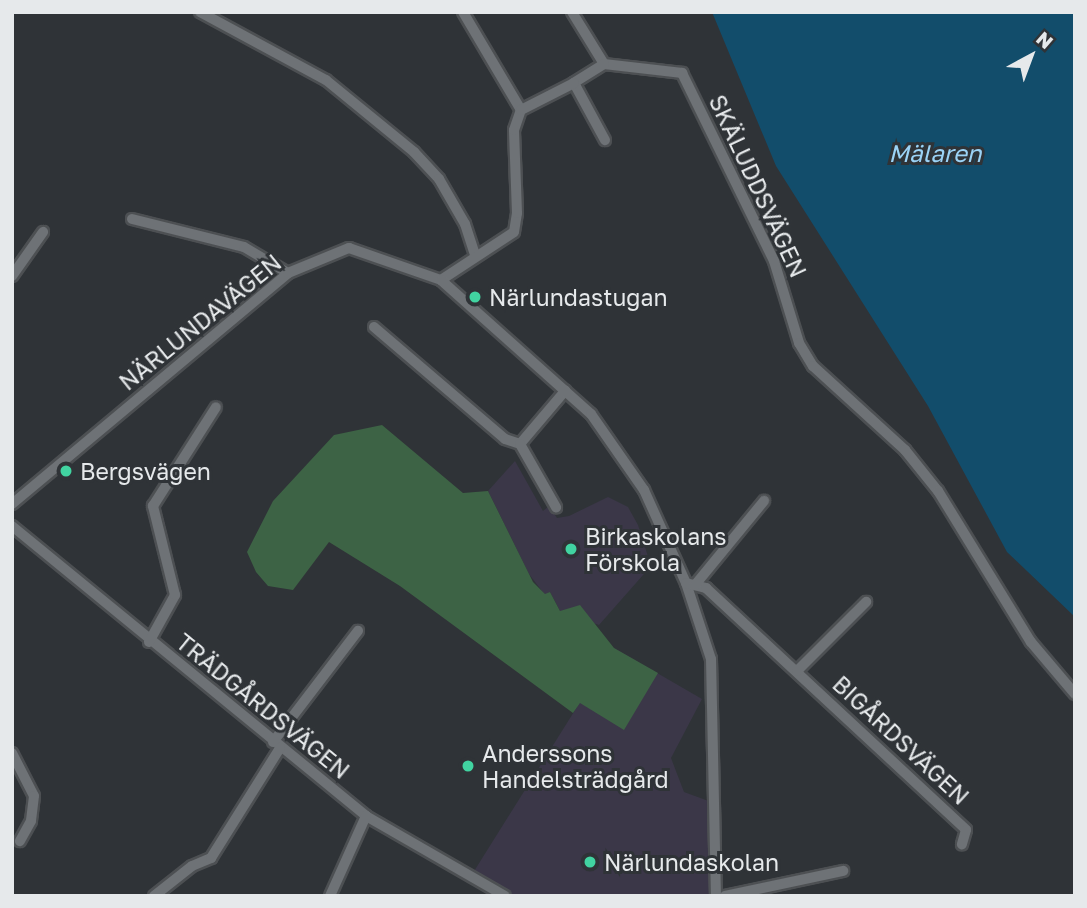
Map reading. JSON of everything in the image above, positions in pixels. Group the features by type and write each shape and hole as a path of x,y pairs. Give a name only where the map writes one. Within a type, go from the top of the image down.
{"street":[{"path":"463,12 521,110"},
{"path":"441,280 475,255 514,232 514,130 521,110 604,64 572,12"},
{"path":"206,14 326,80 414,152 452,202 475,255"},
{"name":"SKÄLUDDSVÄGEN","path":"604,64 682,73 774,261 799,343 813,366 905,450 938,491 1031,642 1075,694"},
{"path":"574,83 605,139"},
{"path":"132,219 244,247 288,274"},
{"path":"12,276 43,232"},
{"name":"NÄRLUNDAVÄGEN","path":"12,504 288,274 349,248 441,280 591,414 644,491 691,584 711,659 716,896"},
{"path":"374,327 505,439 520,444 556,507"},
{"path":"520,444 565,391"},
{"path":"149,642 176,595 153,506 216,407"},
{"path":"691,584 764,501"},
{"name":"TRÄDGÅRDSVÄGEN","path":"12,526 149,642 366,816 505,896"},
{"name":"BIGÅRDSVÄGEN","path":"691,584 706,588 965,830 962,844"},
{"name":"BIGÅRDSVÄGEN","path":"797,671 866,602"},
{"path":"154,896 192,866 211,858 276,745 358,631"},
{"path":"12,753 34,796 31,821 20,841"},
{"path":"330,896 366,816"},
{"path":"725,896 843,871"}],"shaded area":[{"path":"515,461 543,511 549,506 557,518 569,516 608,497 628,507 638,525 651,566 599,625 560,611 550,592 545,595 529,574 488,491"},
{"path":"614,648 702,699 671,758 684,792 714,803 711,896 505,896 471,876"}],"green space":[{"path":"382,425 463,493 488,491 533,582 545,594 550,592 560,611 580,605 614,648 658,673 624,730 580,703 573,713 400,586 329,542 293,590 268,586 256,572 247,552 273,501 334,435"}],"water":[{"name":"Mälaren","path":"712,12 1075,12 1075,617 1007,552 928,406 776,166"}],"place":[{"name":"Närlundastugan","path":"475,297"},
{"name":"Bergsvägen","path":"66,471"},
{"name":"Birkaskolans Förskola","path":"571,549"},
{"name":"Anderssons Handelsträdgård","path":"468,766"},
{"name":"Närlundaskolan","path":"590,862"}]}
